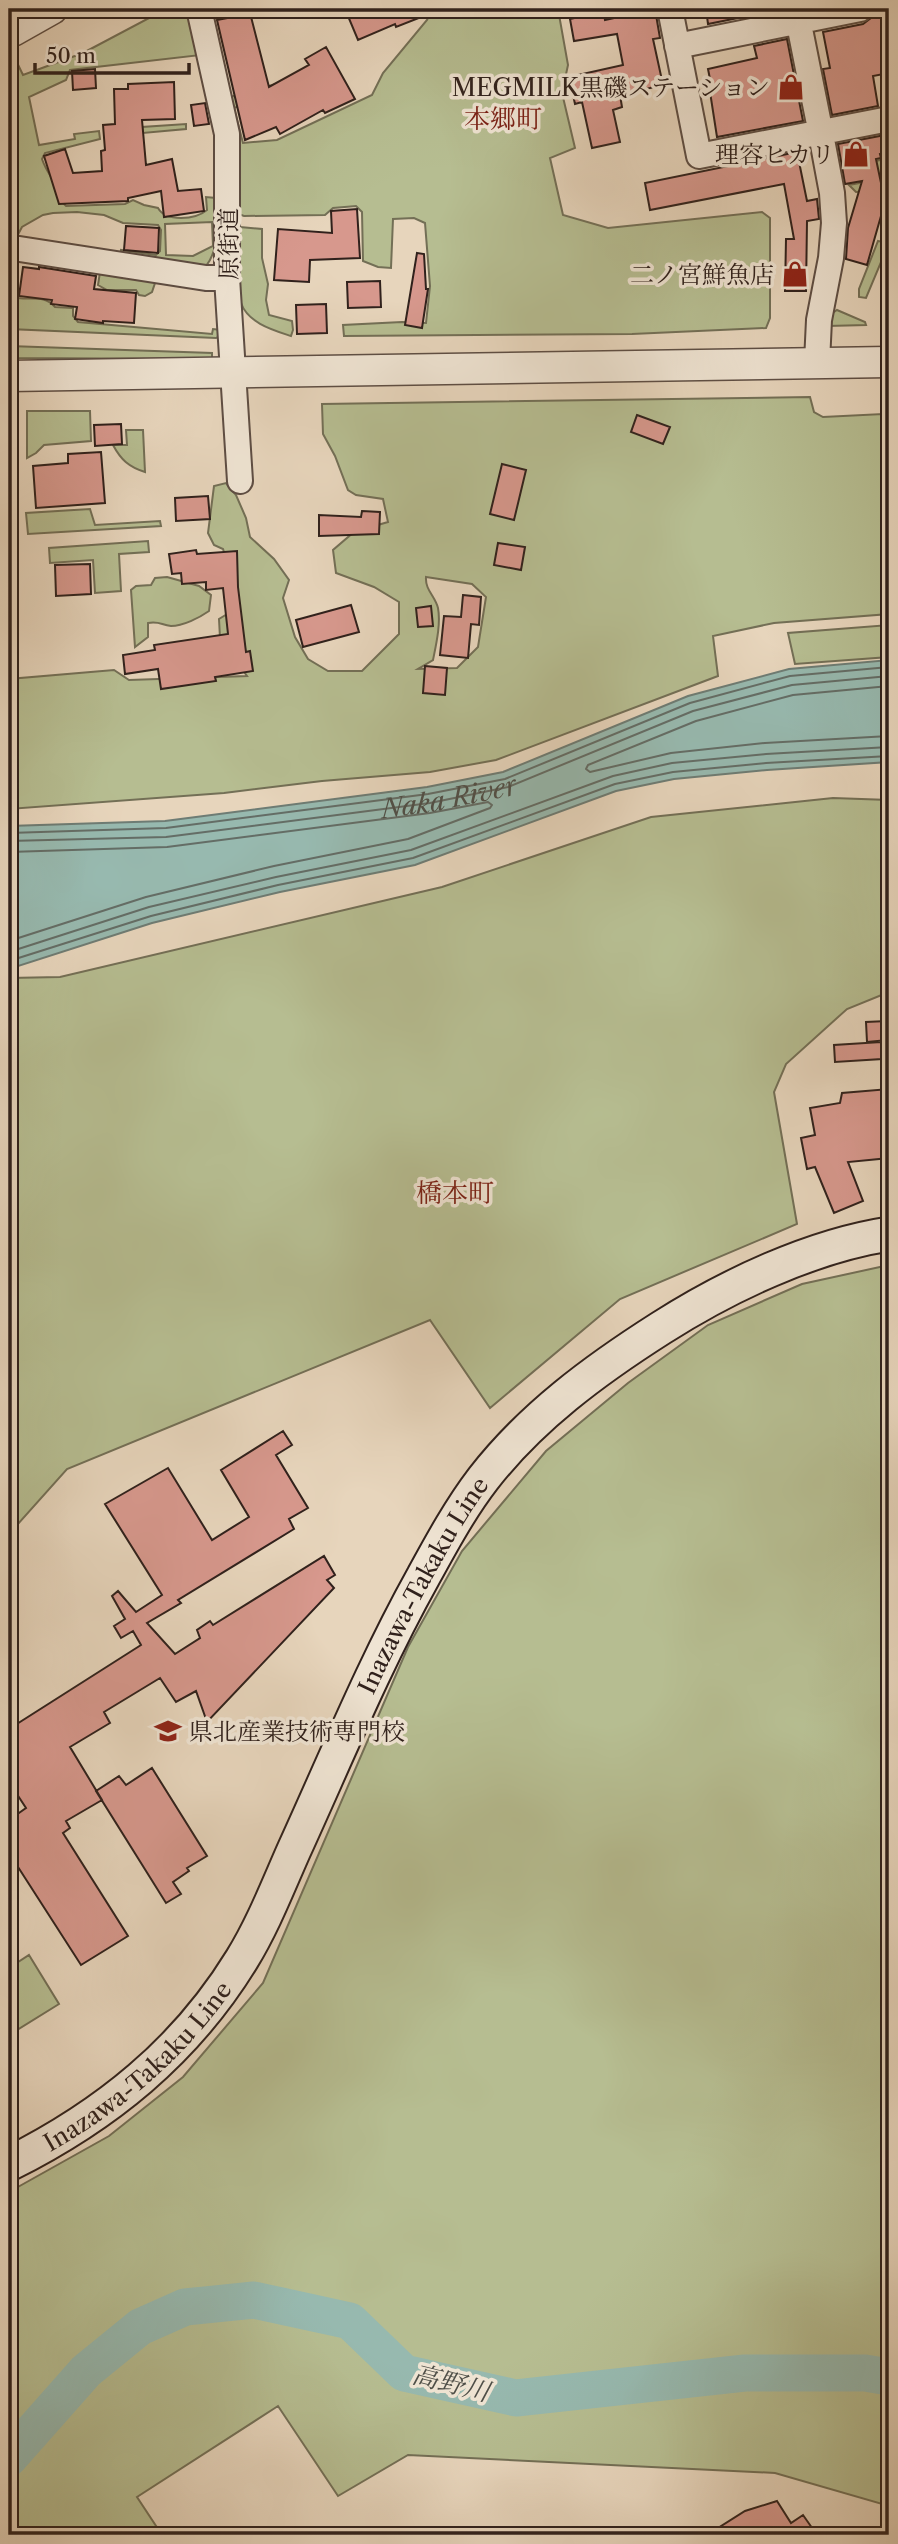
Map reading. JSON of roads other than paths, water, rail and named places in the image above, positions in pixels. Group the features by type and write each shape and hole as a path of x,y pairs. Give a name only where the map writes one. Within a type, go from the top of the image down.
{"main road":[{"name":"Inazawa-Takaku Line","path":"9,2164 58,2140 141,2079 182,2039 213,2000 243,1957 270,1903 395,1628 437,1551 476,1489 531,1425 580,1383 695,1307 765,1273 831,1248 889,1234"}],"street":[{"path":"13,31 51,9"},
{"name":"原街道","path":"199,9 227,134 227,278 240,481"},
{"path":"670,9 699,156 889,119"},
{"path":"677,46 797,15 860,9"},
{"path":"797,15 832,193 834,223 820,320 817,362"},
{"path":"13,248 206,278 227,278"},
{"path":"9,376 889,362"}],"water":[{"name":"Naka River","path":"889,660 889,762 674,779 616,791 415,865 280,892 152,923 9,969 9,826 165,821 427,787 503,772 688,696 789,669"}],"waterway":[{"name":"高野川","path":"9,2458 86,2371 140,2327 185,2307 254,2300 350,2321 404,2373 516,2398 745,2373 865,2373 889,2377"}],"place":[{"name":"MEGMILK黒磯ステーション","path":"791,87"},
{"name":"理容ヒカリ","path":"856,154"},
{"name":"二ノ宮鮮魚店","path":"795,274"},
{"name":"県北産業技術専門校","path":"168,1731"}],"district":[{"name":"本郷町","path":"503,119"},
{"name":"橋本町","path":"455,1193"}]}
